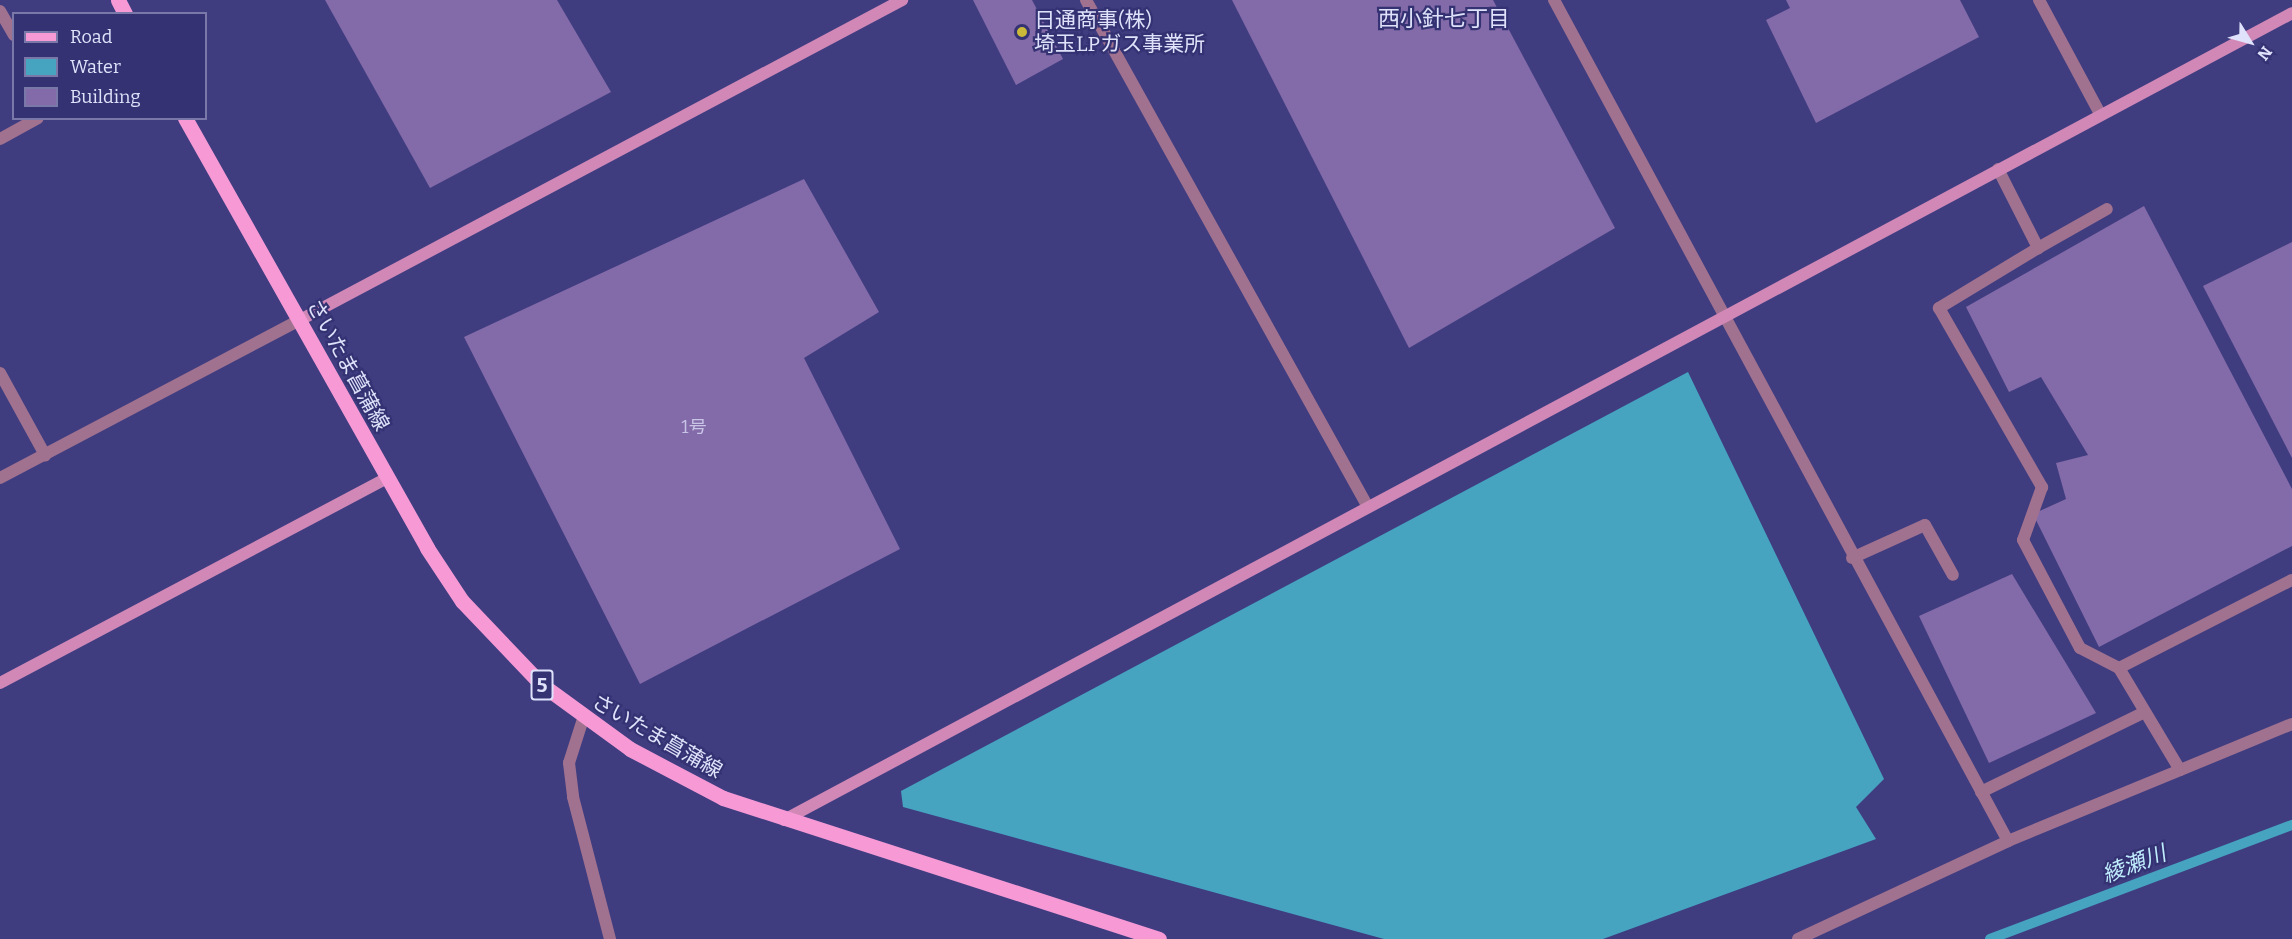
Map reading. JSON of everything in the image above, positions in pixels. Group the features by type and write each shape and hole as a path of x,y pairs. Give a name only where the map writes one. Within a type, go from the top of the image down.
{"main road":[{"name":"さいたま菖蒲線","path":"186,120 387,478 462,601 583,719 675,775 784,820 1159,939"}],"street":[{"path":"0,478 902,0"},
{"path":"1086,0 1368,507"},
{"path":"1554,0 1852,558 2008,841"},
{"path":"2039,0 2100,114"},
{"path":"0,11 12,32"},
{"path":"784,820 2100,114 2292,14"},
{"path":"0,139 34,120"},
{"path":"1998,169 2038,248"},
{"path":"2107,209 1939,308 2042,487 2023,540 2080,648 2119,668 2180,770"},
{"path":"0,373 45,455"},
{"path":"0,683 387,478"},
{"path":"1852,558 1925,525 1953,575"},
{"path":"2119,668 2292,580"},
{"path":"1982,792 2145,712"},
{"path":"583,719 569,762 573,797 610,939"},
{"path":"1798,939 2008,841 2292,724"}],"water":[{"path":"1688,372 1884,779 1856,807 1876,839 1603,939 1384,939 903,807 901,791"}],"building":[{"path":"325,0 557,0 611,92 430,188"},
{"path":"973,0 1032,0 1063,59 1016,85"},
{"path":"1232,0 1493,0 1615,228 1409,348"},
{"path":"1786,0 1960,0 1979,37 1816,123 1766,20 1790,8"},
{"path":"804,179 879,312 804,358 900,549 640,684 464,337"},
{"path":"2144,206 2292,489 2292,546 2099,647 2033,514 2066,499 2056,463 2088,455 2041,377 2009,392 1966,307"},
{"path":"2292,242 2292,458 2203,286"},
{"path":"2012,574 2096,713 1989,763 1919,616"}],"waterway":[{"name":"綾瀬川","path":"1990,939 2292,825"}],"place":[{"name":"日通商事(株) 埼玉LPガス事業所","path":"1022,32"}],"district":[{"name":"西小針七丁目","path":"1444,19"}]}
